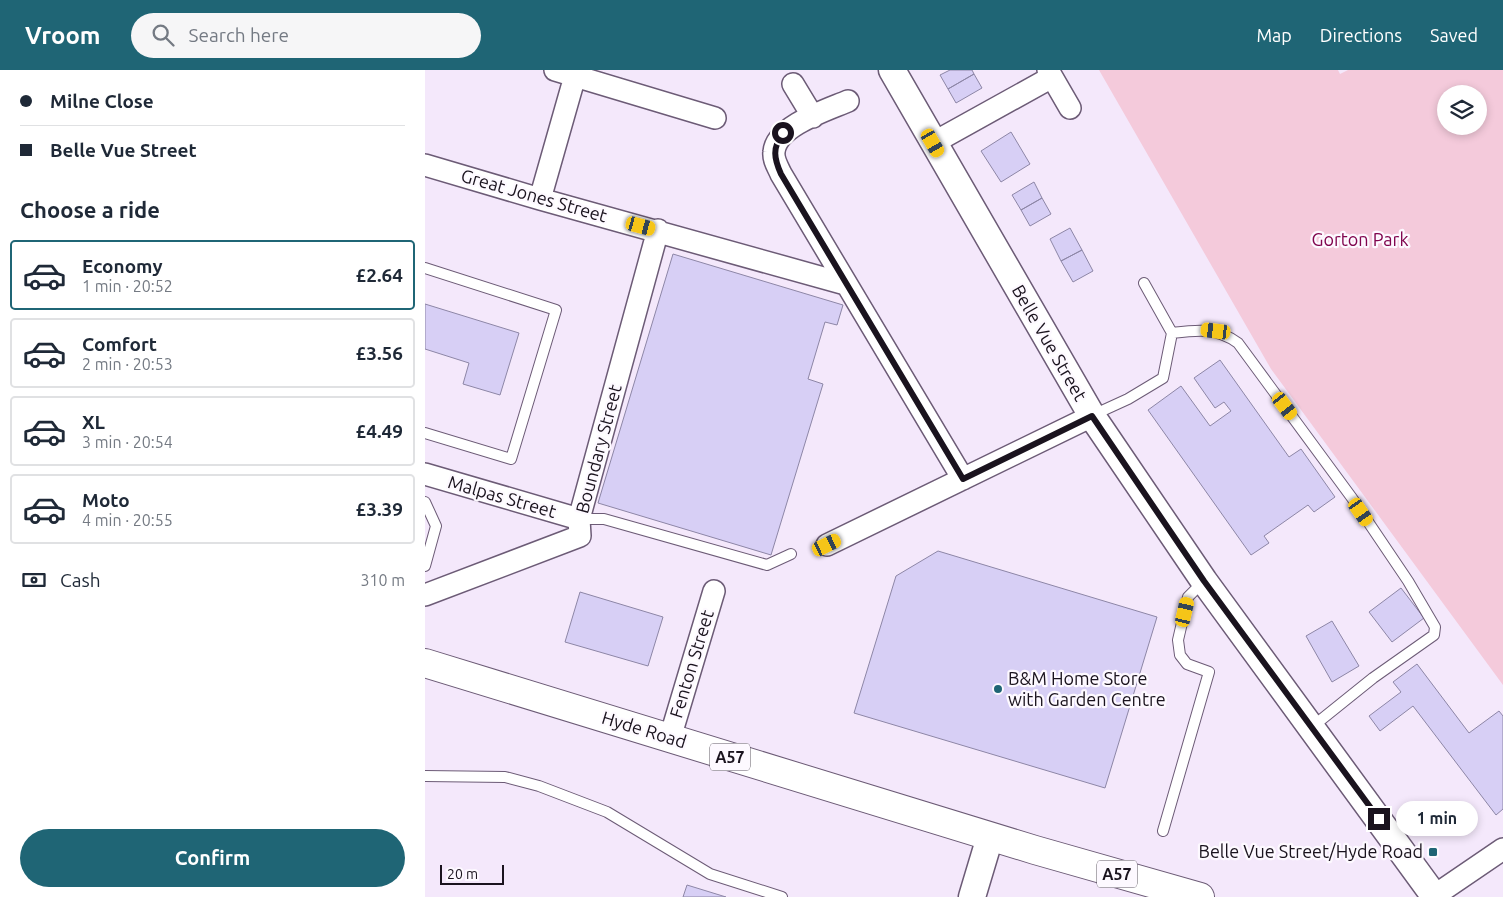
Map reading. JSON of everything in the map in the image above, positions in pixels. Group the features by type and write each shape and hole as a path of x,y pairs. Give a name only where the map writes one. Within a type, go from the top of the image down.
{"highway":[{"name":"Hyde Road","path":"425,663 990,837 1198,897"},
{"name":"Hyde Road","path":"1035,850 1134,897"}],"street":[{"name":"Belle Vue Street","path":"892,70 1092,416 1204,581 1435,896"},
{"path":"540,199 565,73 715,118"},
{"path":"933,143 1050,73 1070,108"},
{"path":"793,84 813,117"},
{"path":"848,101 783,133 774,150 774,158 781,174 845,284 963,479"},
{"name":"Great Jones Street","path":"425,165 845,284"},
{"name":"Boundary Street","path":"425,595 580,536 579,519 658,230"},
{"path":"827,545 1092,416"},
{"name":"Malpas Street","path":"425,474 579,519"},
{"name":"Fenton Street","path":"670,738 714,591"},
{"path":"972,897 990,837"},
{"path":"1435,896 1503,848"}],"lane":[{"path":"425,268 556,310 511,459 425,433"},
{"path":"1092,416 1128,399 1163,378 1171,333 1144,283"},
{"path":"1171,333 1202,329 1216,331 1229,336 1238,343 1352,498 1408,581 1435,627 1434,635 1373,678 1312,727"},
{"path":"425,502 436,526 425,566"},
{"path":"579,519 604,519 767,565 791,554"},
{"path":"1163,831 1209,672 1187,664 1180,655 1178,640 1188,597 1204,581"},
{"path":"425,776 505,777 539,786 607,812 709,874 782,897"}],"green space":[{"name":"Gorton Park","path":"1099,70 1338,70 1340,74 1348,70 1503,70 1503,685 1271,369"}],"building":[{"path":"950,70 972,70 974,74 948,89 940,75"},
{"path":"974,74 982,88 956,103 948,89"},
{"path":"1011,132 1030,164 1001,182 981,151"},
{"path":"1034,182 1042,198 1021,210 1012,195"},
{"path":"1042,198 1051,214 1030,226 1021,210"},
{"path":"1070,228 1082,250 1061,261 1050,239"},
{"path":"1082,250 1093,271 1073,282 1061,261"},
{"path":"673,254 843,305 837,325 825,322 808,379 823,384 771,555 598,503"},
{"path":"425,304 519,333 500,395 463,384 469,363 425,349"},
{"path":"1220,360 1289,457 1301,449 1335,497 1314,512 1308,505 1264,536 1269,543 1251,555 1148,410 1181,386 1210,426 1231,411 1224,402 1215,408 1194,378"},
{"name":"B&M Home Store with Garden Centre","path":"938,551 1157,617 1105,788 854,713 896,576"},
{"path":"1401,588 1424,618 1392,642 1369,612"},
{"path":"580,592 663,617 648,666 565,642"},
{"path":"1332,621 1359,666 1332,682 1306,636"},
{"path":"1417,664 1469,733 1499,711 1503,716 1503,809 1496,815 1413,706 1380,731 1369,716 1401,692 1393,682"},
{"path":"687,885 726,897 683,897"}],"place":[{"name":"B&M Home Store with Garden Centre","path":"998,689"},
{"name":"Belle Vue Street/Hyde Road","path":"1433,852"}],"route":[{"path":"783,133 774,150 774,158 781,174 963,479 1092,416 1204,581 1379,819"}]}
